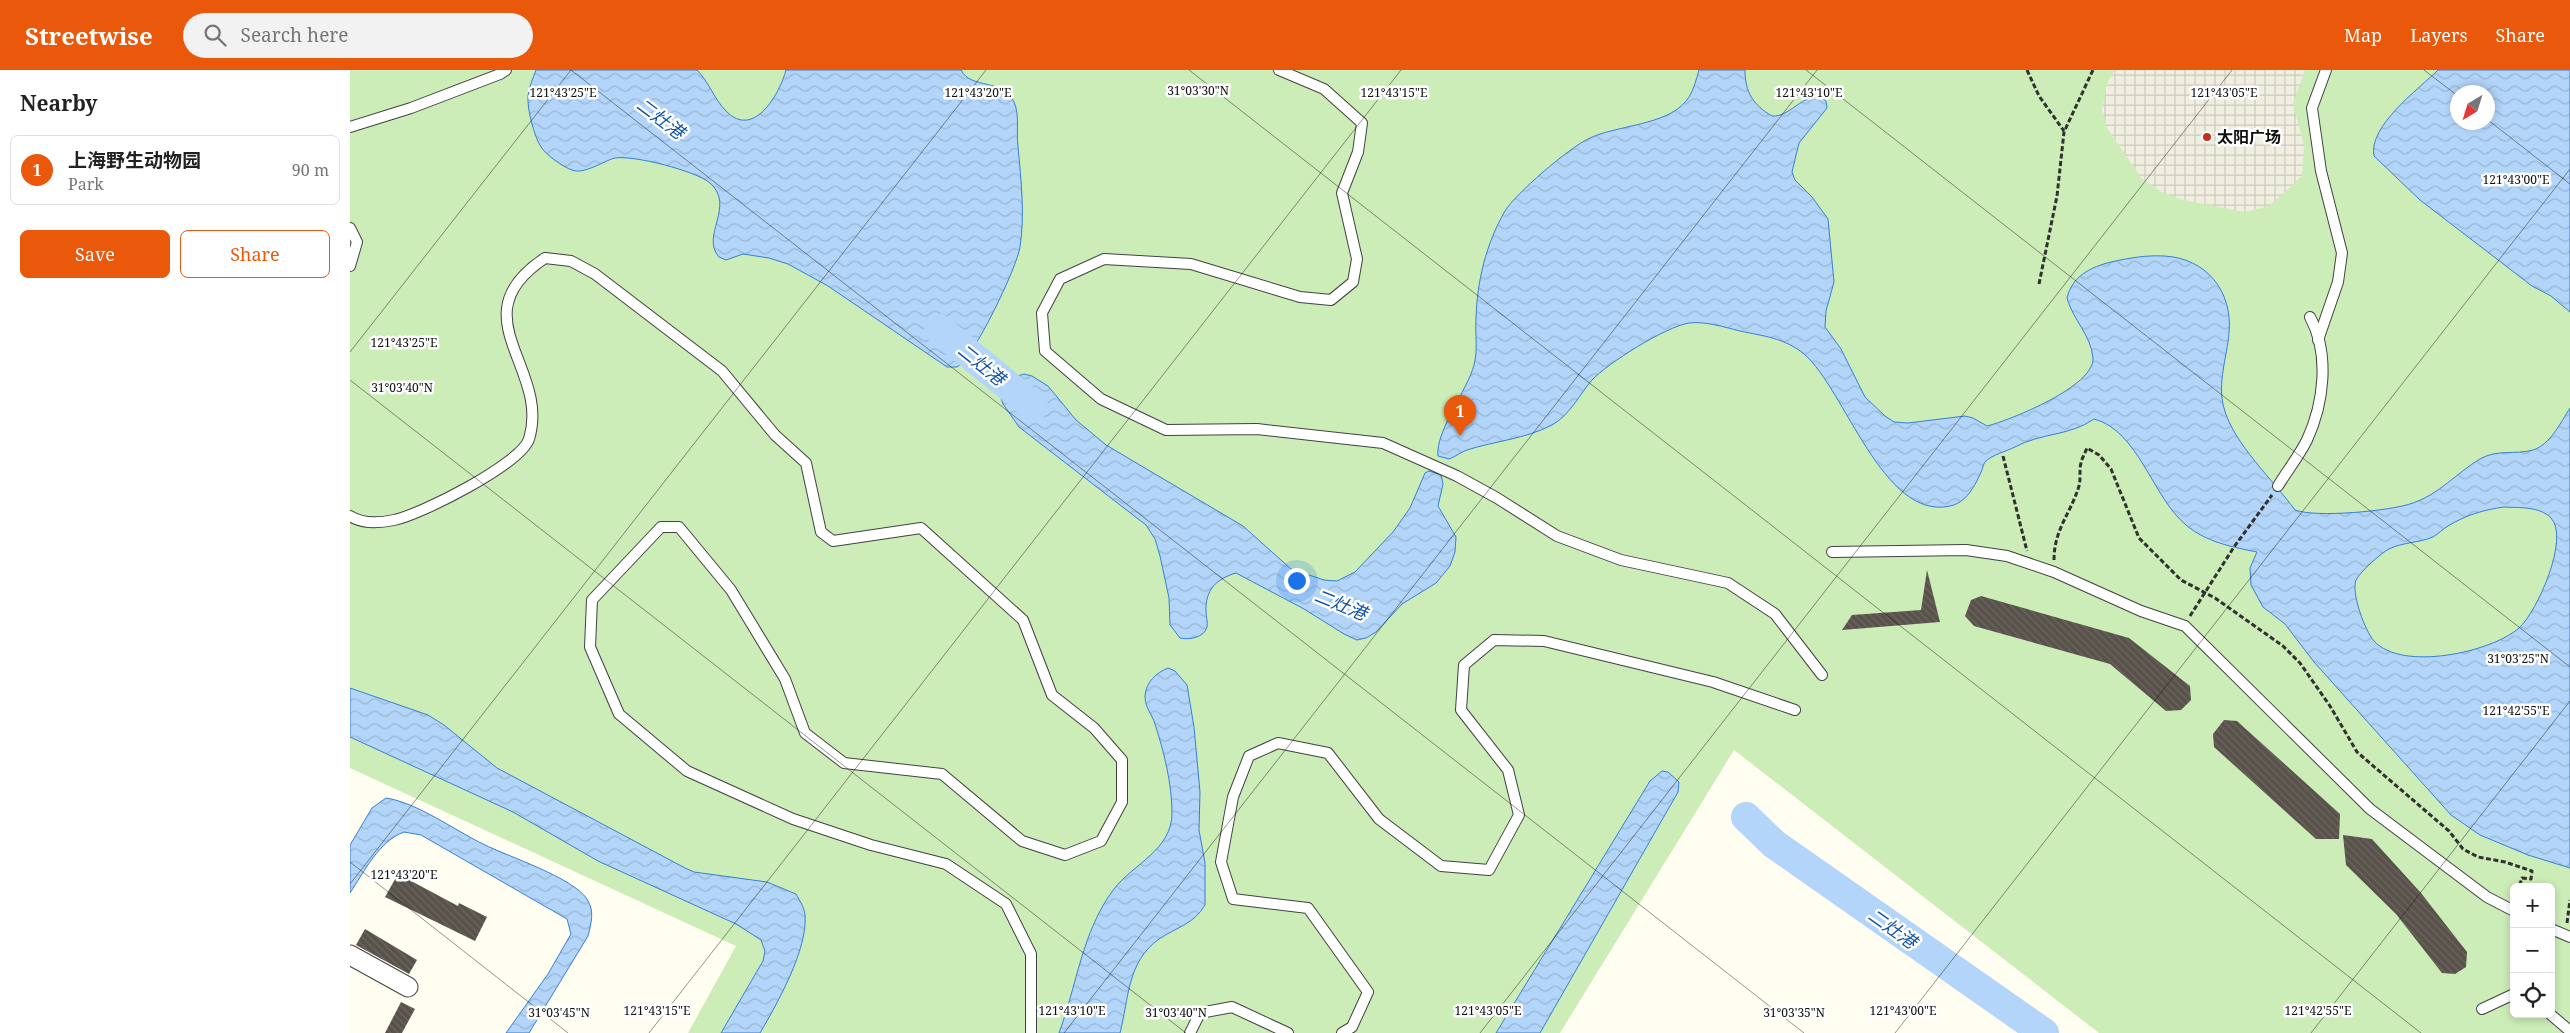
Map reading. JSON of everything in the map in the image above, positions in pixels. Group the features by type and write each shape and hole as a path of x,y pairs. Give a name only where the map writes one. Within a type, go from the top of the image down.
{"street":[{"path":"350,955 408,987"}],"lane":[{"path":"350,127 411,108 506,70"},
{"path":"1279,70 1324,88 1362,123 1358,152 1342,193 1357,259 1353,282 1331,300 1300,298 1191,264 1104,259 1060,279 1042,313 1045,351 1101,400 1166,430 1257,429 1382,443 1457,476 1497,498 1557,536 1621,560 1728,583 1775,614 1822,675"},
{"path":"2318,340 2332,307 2342,253 2321,170 2312,108 2326,70"},
{"path":"350,228 357,242 350,266"},
{"path":"350,516 357,520 376,522 395,520 463,492 507,462 528,440 533,402 508,334 507,312 510,290 525,271 545,258 571,261 610,285 722,371 775,435 806,463 821,532 832,541 922,528 1023,620 1052,694 1094,728 1122,760 1122,802 1100,841 1065,855 1022,841 942,774 844,763 805,733 785,679 732,590 679,527 661,527 592,600 590,647 619,714 687,771 793,819 871,845 946,864 1006,904 1032,954 1031,1033"},
{"path":"2278,486 2306,441 2323,388 2318,340 2310,317"},
{"path":"1832,552 1966,550 2008,556 2054,572 2141,611 2185,626 2370,809 2487,897 2510,909"},
{"path":"1342,1033 1352,1027 1368,992 1308,908 1233,899 1221,862 1232,797 1249,756 1278,743 1328,753 1379,819 1441,866 1489,870 1519,815 1508,770 1461,710 1464,665 1494,640 1544,641 1713,682 1795,710"},
{"path":"2555,931 2570,937"},
{"path":"2482,1008 2510,996"},
{"path":"1190,1033 1200,1013 1232,1006 1288,1033"},
{"path":"2555,1018 2570,1031"}],"path":[{"path":"2027,70 2039,96 2064,132"},
{"path":"2039,284 2057,196 2064,132 2093,70"},
{"path":"2054,572 2054,545 2062,521 2073,502 2080,484 2081,463 2087,448 2099,455 2112,468 2139,538 2181,580 2204,592 2283,646 2300,664 2330,706 2357,752 2449,830 2463,849 2478,857 2505,862 2532,871 2531,879 2522,878 2520,883"},
{"path":"2003,456 2030,564"},
{"path":"2185,626 2204,592 2278,486"},
{"path":"2559,921 2567,925 2570,900"}],"green space":[{"path":"350,70 2570,70 2570,1033 2099,1033 1734,750 1560,1033 688,1033 736,946 350,768"}],"shaded area":[{"name":"太阳广场","path":"2114,70 2305,70 2293,103 2304,146 2302,176 2269,206 2245,212 2183,200 2162,192 2142,179 2107,128 2102,110 2107,84"}],"water":[{"path":"536,70 697,70 726,111 736,119 746,120 756,117 772,101 786,70 961,70 972,80 1003,90 1014,102 1017,113 1022,197 1020,247 994,311 974,347 957,367 947,367 828,286 788,264 769,258 743,254 726,260 719,257 714,249 713,240 720,201 717,192 703,178 679,169 636,159 615,158 582,171 572,170 560,164 541,147 532,122 528,96"},
{"path":"1699,70 1745,70 1745,78 1751,97 1765,112 1772,116 1786,112 1813,97 1819,97 1826,101 1827,108 1799,143 1792,172 1795,180 1812,197 1828,219 1834,282 1826,311 1825,327 1841,349 1865,397 1894,422 1908,423 1965,416 1987,426 2032,409 2067,390 2081,380 2090,369 2093,358 2089,342 2067,298 2073,284 2083,274 2104,264 2144,256 2179,258 2192,263 2204,270 2221,291 2229,318 2229,333 2222,380 2224,408 2236,435 2245,448 2295,510 2319,513 2354,512 2388,509 2413,503 2431,495 2472,464 2486,456 2533,450 2539,447 2550,438 2570,408 2570,868 2528,855 2480,835 2451,815 2314,662 2285,624 2263,607 2251,585 2250,568 2257,552 2211,540 2186,525 2174,513 2134,450 2122,436 2109,426 2094,419 2075,429 2025,442 1992,457 1985,462 1973,488 1965,498 1956,504 1950,506 1926,505 1905,494 1885,474 1867,449 1819,371 1804,354 1789,344 1774,338 1715,325 1689,323 1652,338 1611,364 1592,380 1564,416 1552,425 1521,437 1467,450 1449,459 1438,456 1438,446 1446,423 1471,375 1474,365 1478,291 1488,250 1505,211 1531,183 1579,144 1599,134 1666,116 1677,109 1691,94","holes":["2504,507 2529,508 2541,511 2551,518 2556,528 2557,541 2549,574 2534,607 2519,628 2489,645 2469,651 2425,657 2405,655 2387,650 2374,641 2363,621 2355,594 2356,580 2366,568 2389,549 2433,537 2461,519"]},
{"path":"2438,70 2570,70 2570,312 2551,296 2532,286 2420,200 2374,156 2374,144 2379,133 2408,98"},
{"path":"1024,374 1032,376 1048,386 1076,420 1106,445 1243,526 1291,569 1324,580 1337,581 1355,572 1393,532 1410,508 1425,473 1429,471 1441,475 1443,484 1438,506 1456,537 1455,552 1450,566 1436,583 1402,604 1376,632 1366,638 1357,640 1236,573 1217,582 1207,597 1207,625 1203,634 1188,639 1180,638 1170,625 1169,598 1160,556 1155,539 1146,525 1019,427 1003,404 996,383"},
{"path":"1168,668 1175,671 1187,685 1194,727 1200,792 1199,830 1205,863 1205,905 1196,917 1159,939 1141,958 1131,981 1120,1033 1059,1033 1087,940 1103,905 1122,880 1159,847 1166,837 1170,826 1172,802 1167,768 1154,720 1146,704 1145,696 1147,686 1152,679"},
{"path":"350,688 428,715 444,725 497,768 685,868 694,872 767,882 796,894 805,915 802,944 790,976 760,1033 721,1033 763,961 765,951 761,940 736,924 598,861 513,812 350,737"},
{"path":"1662,771 1668,772 1679,782 1678,792 1540,1033 1496,1033 1650,781"},
{"path":"386,798 411,805 483,844 554,875 579,891 587,899 592,913 588,936 529,1033 506,1033 548,974 571,934 567,919 421,835 404,832 387,842 373,858 350,893 350,845 372,808"}],"building":[{"path":"1927,570 1940,622 1842,630 1852,615 1921,610"},
{"path":"1981,596 2129,638 2190,686 2191,700 2181,710 2166,711 2110,664 1974,626 1965,616 1971,600"},
{"path":"2224,720 2237,721 2340,814 2339,839 2316,839 2214,747 2213,734"},
{"path":"2343,835 2372,839 2421,893 2467,952 2466,967 2455,974 2442,973 2396,914 2346,865"},
{"path":"398,874 458,906 459,903 487,917 475,941 385,897"},
{"path":"365,929 417,960 409,974 356,945"},
{"path":"401,1002 415,1009 402,1033 385,1033"}],"waterway":[{"name":"二灶港","path":"939,329 1033,406"},
{"name":"二灶港","path":"1746,817 1774,844 2044,1033"}],"place":[{"name":"太阳广场","path":"2207,137"},
{"name":"上海野生动物园","path":"1460,436"}]}
